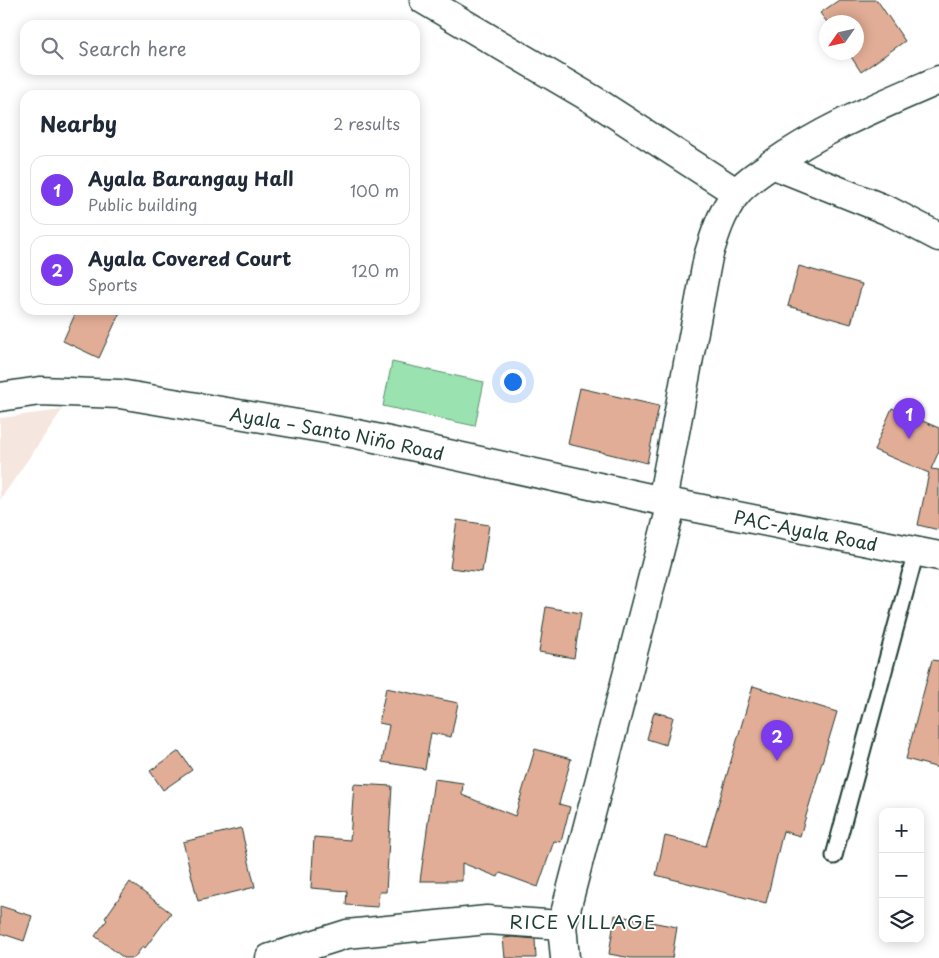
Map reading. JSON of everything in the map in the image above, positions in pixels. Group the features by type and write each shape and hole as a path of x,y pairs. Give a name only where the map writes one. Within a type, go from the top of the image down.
{"street":[{"path":"424,0 592,99 737,193"},
{"path":"565,958 562,925 667,502 708,257 719,220 737,193 772,164 808,141 866,112 939,80"},
{"path":"772,164 888,211 939,237"},
{"name":"Ayala – Santo Niño Road","path":"0,397 40,391 120,394 357,434 667,502"},
{"name":"PAC-Ayala Road","path":"667,502 927,554"},
{"path":"270,958 347,934 487,920 562,925"}],"lane":[{"path":"834,856 927,554"}],"shaded area":[{"path":"62,410 0,500 0,418"}],"green space":[{"path":"392,362 484,382 475,426 383,406"}],"building":[{"path":"839,0 877,0 905,41 861,72 853,60 864,60 864,15 822,15 820,13"},
{"path":"799,266 862,284 851,324 788,306"},
{"path":"75,315 119,315 99,358 63,341"},
{"path":"580,388 659,406 647,463 568,444"},
{"path":"892,408 939,428 939,451 931,469 939,470 939,530 918,525 929,473 874,450"},
{"path":"457,520 489,525 482,572 450,568"},
{"path":"546,607 581,613 574,658 539,652"},
{"path":"932,660 939,661 939,768 906,759"},
{"path":"753,686 837,712 800,836 783,831 766,903 656,875 665,836 706,846"},
{"path":"386,688 458,703 451,737 431,733 425,769 382,762 389,725 379,723"},
{"path":"654,712 673,717 666,745 647,739"},
{"path":"535,749 571,759 559,804 570,807 561,842 554,841 538,887 500,873 498,877 462,863 462,881 420,881 434,779 463,783 462,795 515,816"},
{"path":"179,751 192,770 163,790 150,771"},
{"path":"354,784 392,786 386,892 379,892 378,907 346,905 347,891 311,888 314,837 350,840"},
{"path":"241,828 255,887 198,901 183,842"},
{"path":"130,882 171,913 145,948 143,946 134,958 124,958 95,936"},
{"path":"0,906 32,916 24,941 0,933"},
{"path":"615,915 677,927 672,958 631,958 609,954"},
{"path":"503,938 535,939 536,958 505,958"}],"place":[{"name":"Ayala Barangay Hall","path":"909,439"},
{"name":"Ayala Covered Court","path":"777,761"}],"district":[{"name":"RICE VILLAGE","path":"583,921"}]}
